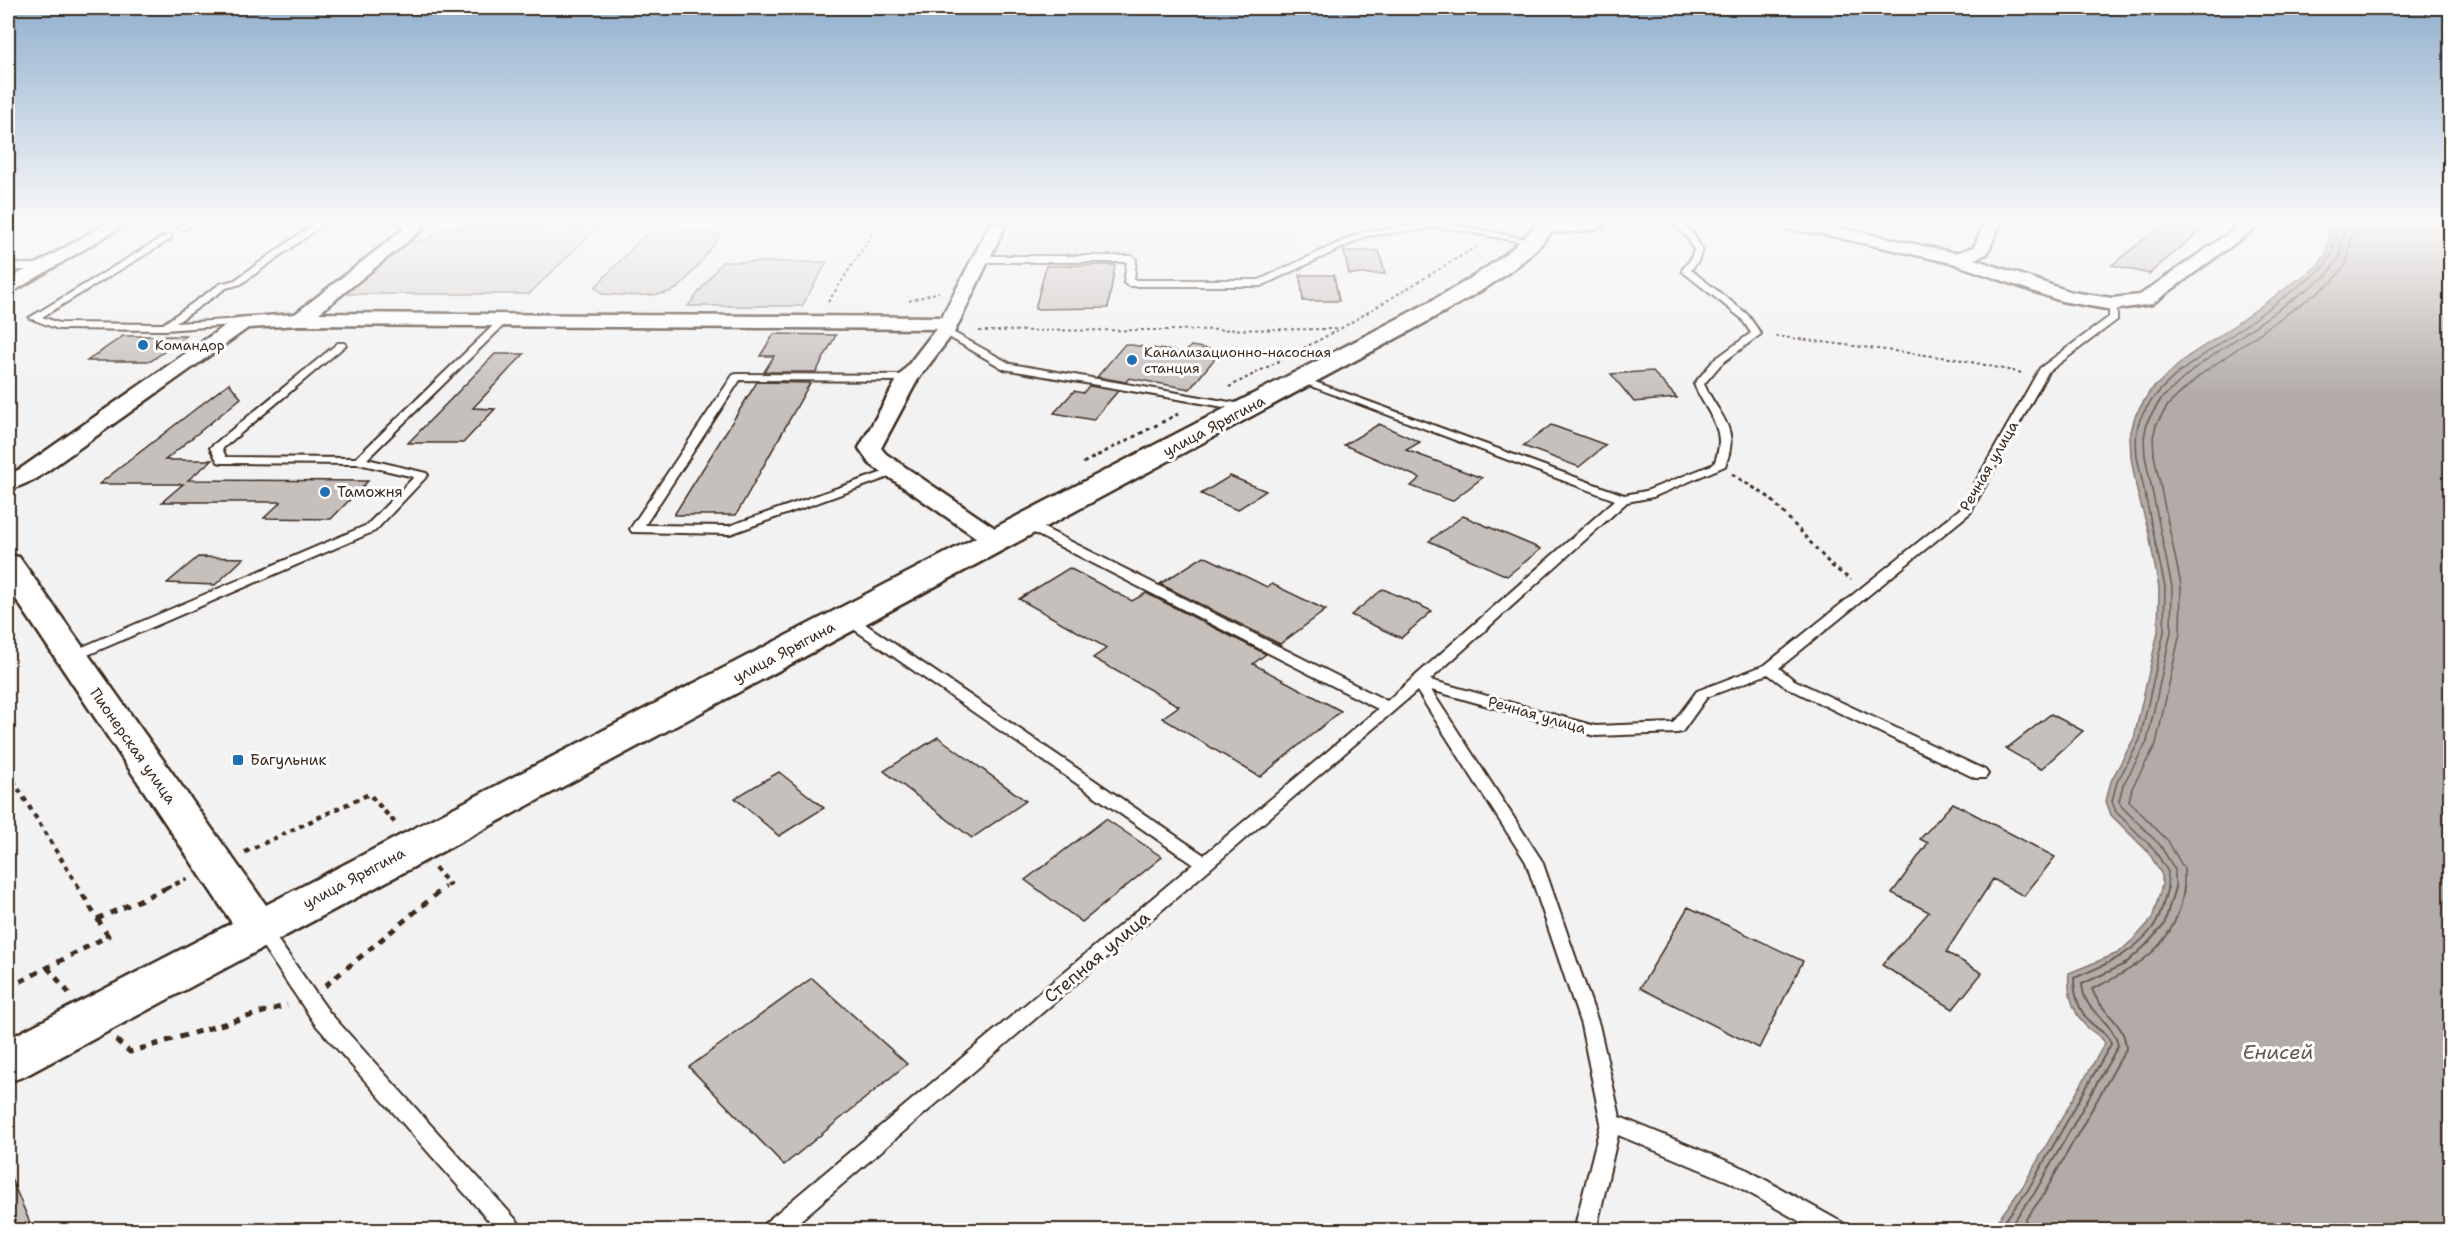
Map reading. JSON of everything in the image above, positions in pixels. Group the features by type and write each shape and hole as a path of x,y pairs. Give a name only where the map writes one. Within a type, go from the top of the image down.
{"street":[{"path":"300,319 347,282"},
{"path":"969,282 947,327 908,378 870,448 878,459 996,540"},
{"name":"улица Ярыгина","path":"8,1062 1300,380 1477,282"},
{"path":"2028,282 2068,297 2112,304 2145,300 2171,282"},
{"path":"8,484 28,474 243,322 300,319 365,324 503,321 815,322 947,327"},
{"name":"Пионерская улица","path":"12,578 72,657 259,928"}],"lane":[{"path":"94,282 34,318 58,326 165,327 243,322"},
{"path":"165,327 223,286 238,282"},
{"path":"1129,282 1264,282"},
{"path":"1300,380 1623,499 1649,494 1719,466 1727,450 1727,433 1704,400 1699,384 1716,362 1756,334 1753,324 1744,314 1697,282"},
{"name":"Речная улица","path":"1419,682 1595,731 1677,728 1702,694 1770,668 1865,590 1885,578 1966,510 2044,370 2114,318 2112,304"},
{"path":"359,461 503,321"},
{"path":"947,327 1008,367 1247,408"},
{"path":"72,657 371,528 422,475 359,461 222,460 216,448 341,345"},
{"path":"896,471 730,530 636,529 737,377 908,378"},
{"name":"Степная улица","path":"773,1230 1389,708 1623,499"},
{"path":"1026,524 1389,708"},
{"path":"847,618 1206,865"},
{"path":"1770,668 1789,683 1980,774"},
{"path":"1419,682 1534,861 1590,1025 1611,1123 1585,1230"},
{"path":"259,928 322,1018 511,1230"},
{"path":"1611,1123 1737,1175 1835,1230"}],"path":[{"path":"815,322 841,282"},
{"path":"1076,467 1340,329 1419,282"},
{"path":"947,327 1340,329"},
{"path":"1756,334 1957,359 2040,377"},
{"path":"1719,466 1770,498 1832,566 1865,590"},
{"path":"8,772 108,936 8,988"}],"shaded area":[{"path":"359,282 542,282 529,294 343,294"},
{"path":"600,282 685,282 671,291 652,295 602,294 595,287"},
{"path":"707,282 816,282 802,306 688,306"}],"water":[{"name":"Енисей","path":"2295,282 2450,282 2450,1230 1991,1230 2023,1186 2105,1043 2078,1016 2070,995 2069,973 2118,953 2136,937 2152,919 2162,885 2162,875 2149,853 2111,815 2106,801 2111,781 2134,738 2158,632 2159,588 2148,529 2137,491 2130,436 2135,416 2150,391 2187,357"}],"building":[{"path":"1042,282 1112,282 1108,308 1035,309"},
{"path":"1301,282 1335,282 1339,301 1303,301"},
{"path":"774,334 836,335 816,372 764,372 774,356 760,356"},
{"name":"Командор","path":"123,336 186,336 151,361 87,361"},
{"path":"1125,344 1185,353 1191,346 1221,351 1190,389 1129,378 1126,382 1097,377"},
{"path":"495,354 524,354 473,408 495,409 463,443 408,443"},
{"path":"1652,371 1677,398 1634,402 1611,374"},
{"path":"757,382 810,383 736,515 674,515"},
{"path":"229,383 241,398 165,460 212,460 188,480 368,481 331,519 264,518 281,502 162,502 183,484 99,484"},
{"path":"1089,386 1118,391 1093,420 1054,413 1074,391 1083,393"},
{"path":"1379,424 1420,442 1406,450 1482,478 1452,501 1411,486 1420,478 1344,445"},
{"path":"1551,425 1606,445 1579,467 1523,446"},
{"path":"1230,476 1266,491 1237,510 1201,494"},
{"path":"1463,516 1541,549 1507,576 1429,541"},
{"path":"1204,556 1267,587 1272,584 1326,610 1280,644 1160,584"},
{"path":"198,557 244,558 215,585 167,583"},
{"path":"1069,568 1132,601 1146,593 1266,654 1253,664 1341,711 1260,777 1162,718 1179,706 1093,658 1107,648 1019,599"},
{"path":"1383,589 1432,611 1401,638 1351,615"},
{"path":"2051,714 2083,731 2041,769 2006,749"},
{"path":"938,737 1026,801 972,838 884,771"},
{"path":"779,772 824,808 779,836 735,798"},
{"path":"1953,803 2055,857 2024,896 1993,879 1946,952 1982,973 1953,1009 1882,965 1929,912 1892,893 1928,843 1920,839"},
{"path":"1106,819 1162,857 1082,922 1025,880"},
{"path":"1688,907 1803,961 1759,1048 1640,988"},
{"path":"812,978 907,1064 784,1165 689,1067"},
{"path":"8,1171 33,1230 8,1230"}],"place":[{"name":"Командор","path":"143,345"},
{"name":"Канализационно-насосная станция","path":"1132,360"},
{"name":"Таможня","path":"325,492"},
{"name":"Багульник","path":"238,760"}]}
